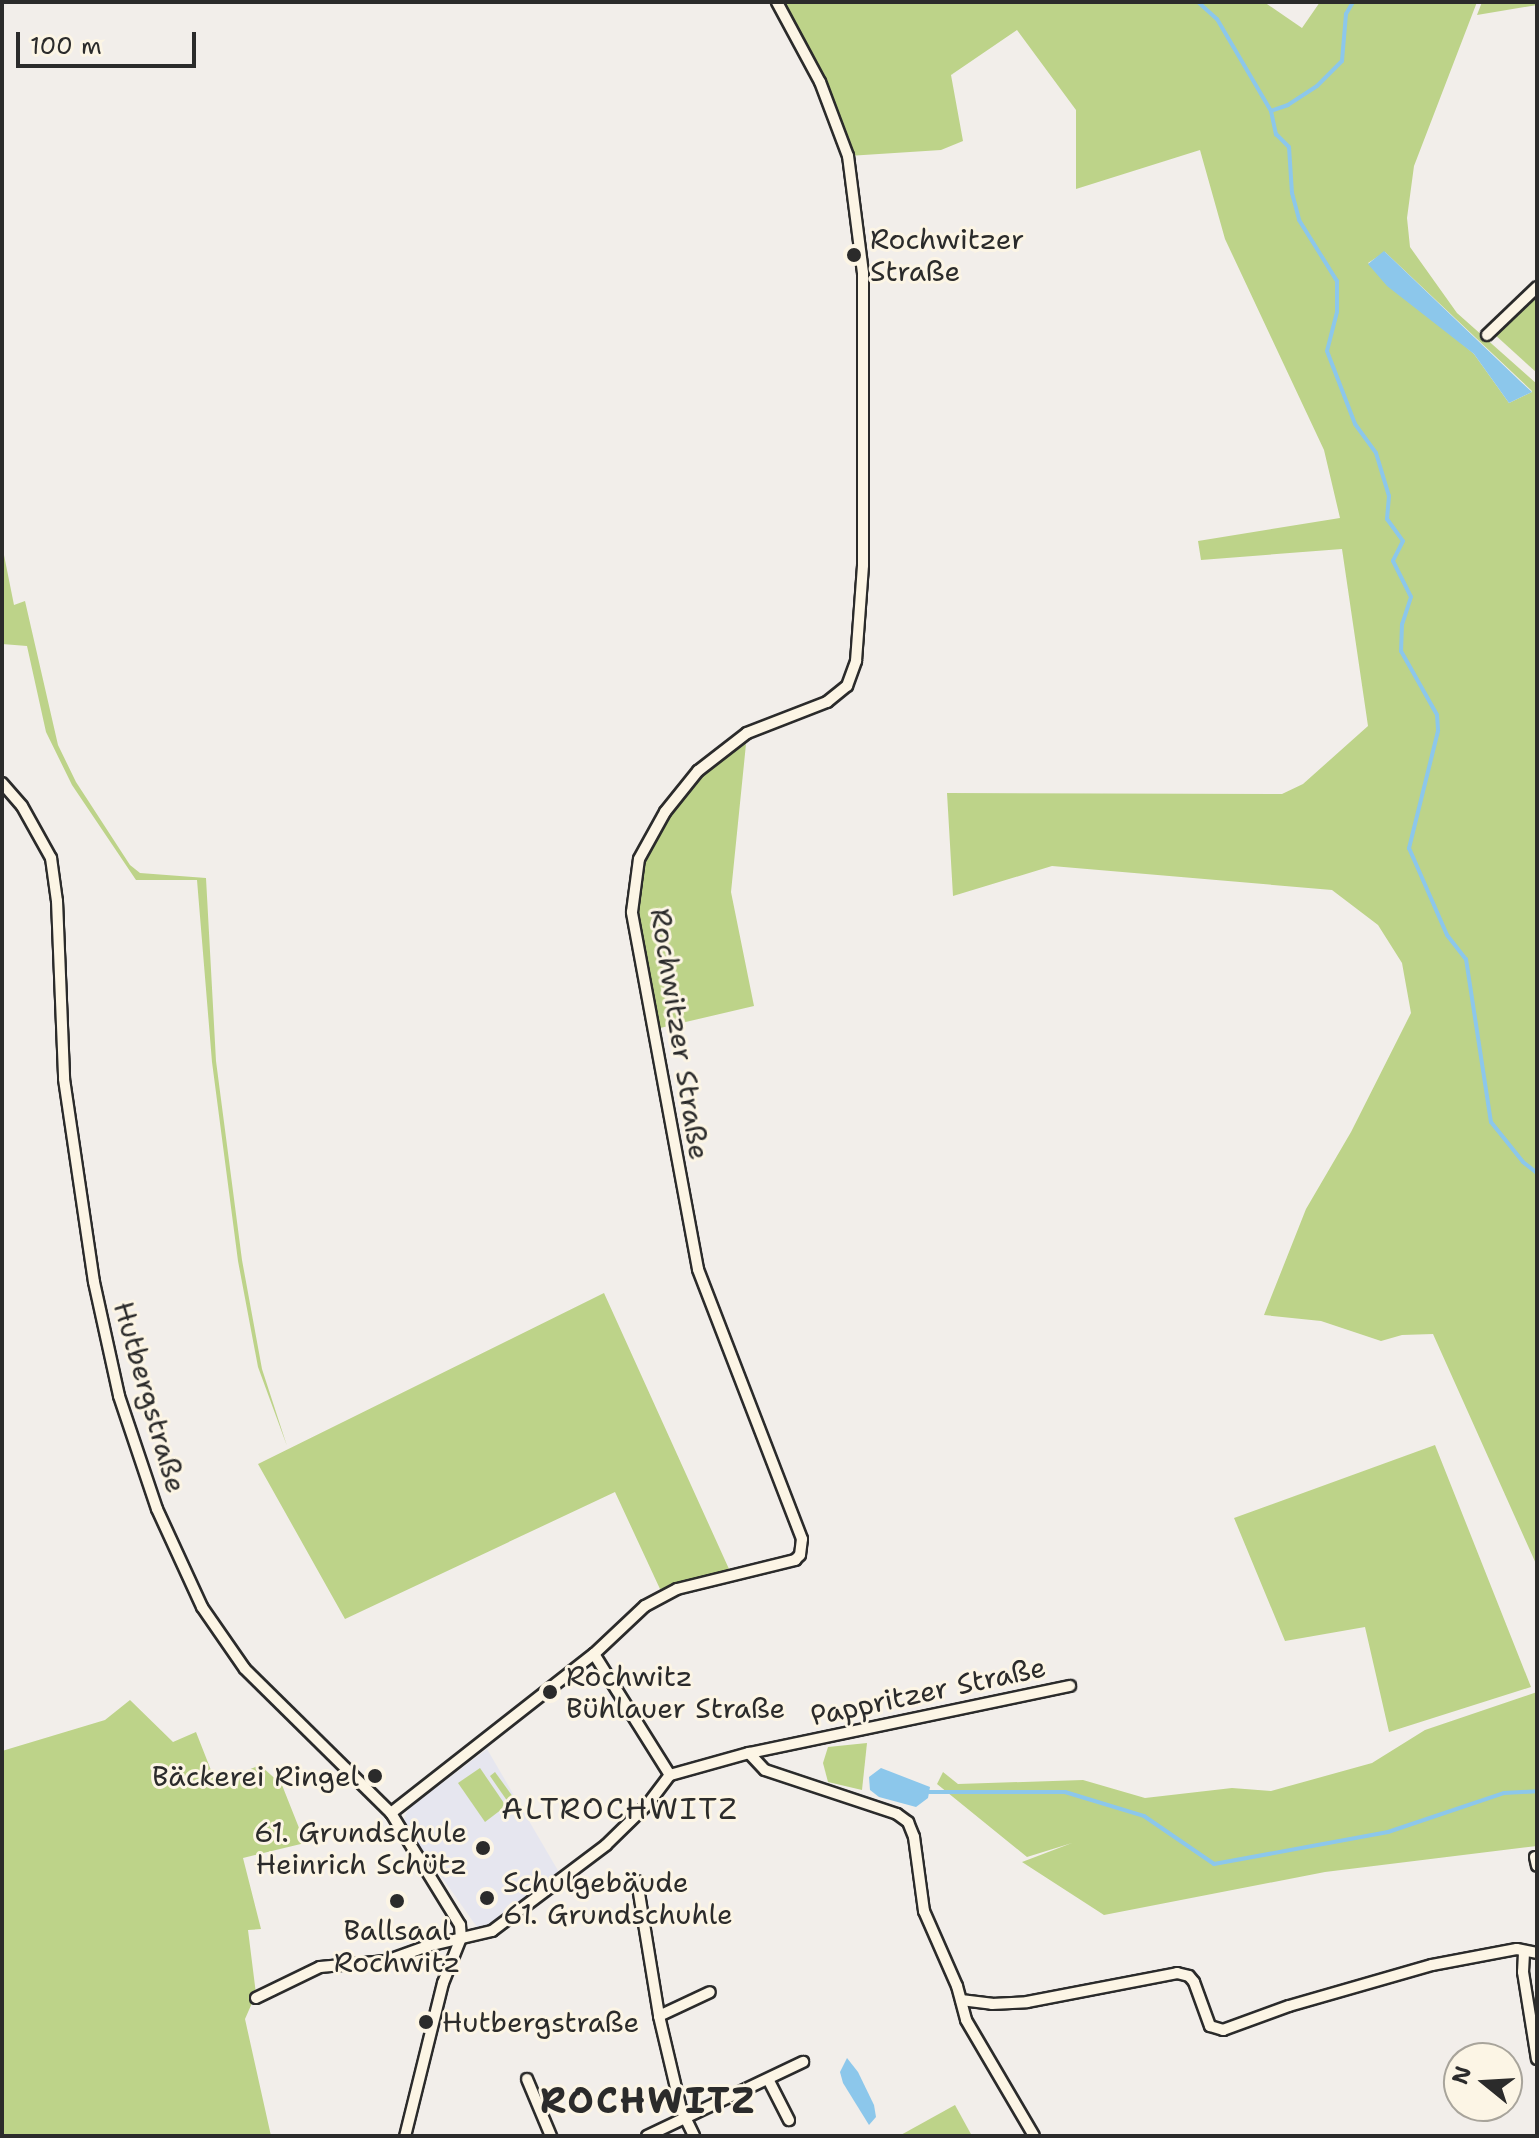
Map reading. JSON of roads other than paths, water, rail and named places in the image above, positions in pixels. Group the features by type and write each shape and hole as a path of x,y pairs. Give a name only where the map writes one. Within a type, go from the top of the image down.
{"street":[{"name":"Rochwitzer Straße","path":"594,1654 629,1619 662,1596 695,1584 795,1560 800,1555 802,1539 698,1269 632,912 639,859 665,812 698,771 747,733 827,702 847,686 856,661 863,565 865,319 861,262 848,156 820,82 777,2"},
{"path":"1487,335 1537,287"},
{"name":"Hutbergstraße","path":"2,783 22,806 51,858 57,901 64,1079 94,1282 119,1396 157,1509 202,1607 245,1669 391,1813 405,1841 457,1916 461,1938"},
{"path":"391,1813 594,1654 670,1775"},
{"name":"Pappritzer Straße","path":"749,1753 1070,1686"},
{"path":"256,1998 320,1967 386,1961 492,1931 627,1825 670,1775 749,1753 765,1770 897,1814 908,1822 914,1837 924,1911 961,2000 966,2020 1034,2136"},
{"path":"637,1881 659,2016 685,2118 694,2136"},
{"path":"405,2136 443,1983 461,1938"},
{"path":"961,2000 992,2004 1027,2002 1177,1973 1189,1976 1194,1982 1210,2026 1223,2030 1289,2006 1432,1965 1517,1949 1524,1953 1537,1953"},
{"path":"1524,1953 1523,1972 1537,2059"},
{"path":"659,2016 710,1992"},
{"path":"647,2136 769,2081 803,2062"},
{"path":"527,2079 551,2136"},
{"path":"769,2081 789,2120"}],"water":[{"path":"1384,251 1532,392 1509,403 1474,354 1387,286 1368,264"},
{"path":"881,1768 930,1787 928,1798 916,1807 879,1797 870,1790 869,1777"},
{"path":"847,2058 858,2072 874,2105 876,2117 869,2125 843,2083 840,2072"}],"waterway":[{"path":"1198,2 1217,19 1271,111"},
{"path":"1353,2 1346,14 1342,61 1317,86 1288,105 1271,111 1276,134 1289,147 1292,193 1299,220 1337,281 1337,312 1327,351 1355,424 1376,453 1389,496 1387,519 1403,541 1393,561 1411,597 1402,624 1401,651 1437,715 1438,731 1409,848 1447,935 1466,959 1491,1122 1523,1162 1537,1173"},
{"path":"929,1792 1065,1792 1144,1816 1214,1864 1388,1832 1504,1793 1537,1791"}],"place":[{"name":"Rochwitzer Straße","path":"854,255"},
{"name":"Rochwitz Bühlauer Straße","path":"550,1692"},
{"name":"Bäckerei Ringel","path":"375,1776"},
{"name":"61. Grundschule Heinrich Schütz","path":"483,1848"},
{"name":"Schulgebäude 61. Grundschuhle","path":"487,1898"},
{"name":"Ballsaal Rochwitz","path":"397,1901"},
{"name":"Hutbergstraße","path":"426,2022"}],"district":[{"name":"ALTROCHWITZ","path":"620,1809"},
{"name":"ROCHWITZ","path":"648,2101"}]}
